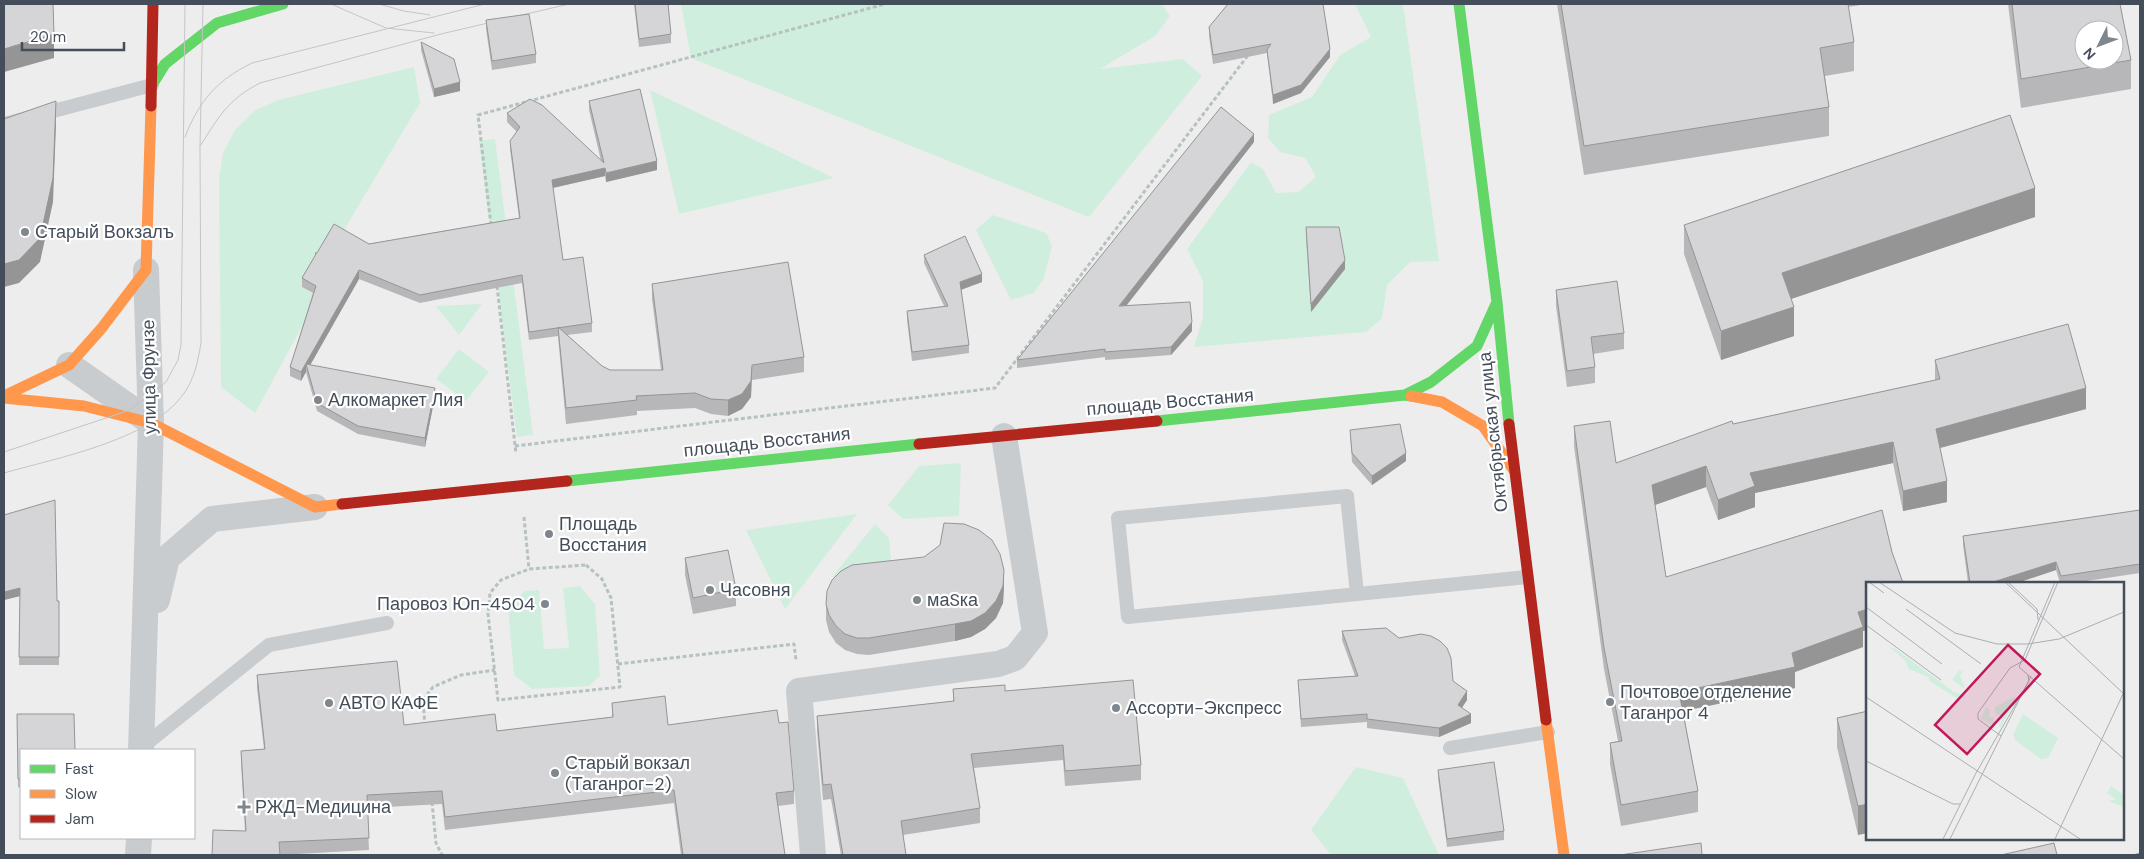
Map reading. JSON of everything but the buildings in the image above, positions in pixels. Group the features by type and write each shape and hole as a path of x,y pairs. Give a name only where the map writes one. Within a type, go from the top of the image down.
{"main road":[{"name":"улица Фрунзе","path":"146,270 153,4"},
{"path":"152,85 165,64 217,23 283,4"},
{"name":"Октябрьская улица","path":"1459,4 1497,302 1513,469 1564,855"},
{"path":"4,397 69,365 101,329 146,270"},
{"name":"площадь Восстания","path":"1405,395 1431,382 1477,346 1497,302"},
{"name":"площадь Восстания","path":"315,507 1304,407 1405,395 1442,402 1483,426 1513,469"},
{"path":"4,397 84,406 151,423 315,507"}],"street":[{"name":"улица Фрунзе","path":"141,749 151,423 146,270"},
{"path":"69,365 151,423"},
{"path":"813,855 799,690 998,664 1015,658 1035,633 1004,436"},
{"path":"145,647 167,558 212,519 315,507"},
{"path":"138,855 139,839"}],"lane":[{"path":"4,124 152,85"},
{"path":"1357,594 1347,496 1118,518 1128,617 1357,594 1527,576"},
{"path":"141,749 269,645 387,623"},
{"path":"1450,748 1548,732"}],"path":[{"path":"491,232 478,115 885,4"},
{"path":"515,446 995,388 1251,51"},
{"path":"497,280 529,568"},
{"path":"586,565 602,579 612,598 620,688 498,700 488,614 490,593 501,580 529,568 586,565"},
{"path":"618,664 794,644 799,690"},
{"path":"425,728 423,700 433,687 461,675 495,670"},
{"path":"432,795 436,843 442,855"}],"green space":[{"path":"681,4 1162,4 1170,16 1155,36 1100,69 1183,59 1202,76 1089,217 691,58"},
{"path":"1355,4 1403,4 1439,261 1410,262 1387,285 1382,318 1366,332 1194,347 1203,318 1203,281 1187,249 1251,162 1263,169 1276,193 1298,192 1316,177 1305,158 1280,152 1268,138 1269,115 1312,97 1340,55 1371,37"},
{"path":"414,67 420,103 341,235 334,231 302,287 318,297 255,413 221,387 219,179 223,153 235,130 254,111 278,100"},
{"path":"650,90 834,178 679,214"},
{"path":"495,139 533,435 517,437 479,141"},
{"path":"993,215 1046,233 1052,246 1044,278 1034,293 1011,300 976,230"},
{"path":"482,304 459,335 436,306"},
{"path":"459,349 489,372 466,401 436,379"},
{"path":"961,463 959,516 903,519 888,505 919,466"},
{"path":"857,514 785,609 746,530"},
{"path":"875,524 889,538 892,569 832,577"},
{"path":"580,586 595,604 600,676 589,686 532,689 514,675 508,608 525,591 539,590 544,649 569,648 563,588"},
{"path":"1356,767 1403,778 1439,855 1331,855 1311,830"}],"tram line":[{"path":"4,452 130,410 166,382 178,360 181,345 185,4"},
{"path":"4,473 100,446 147,425 167,412 182,396 192,377 197,364 201,343 200,146 203,4"},
{"path":"331,4 386,28 434,33"},
{"path":"379,4 404,11 430,15"},
{"path":"185,137 203,102 219,84 252,63 485,4"},
{"path":"200,146 225,110 239,96 260,83 441,34 569,4"}],"traffic: fast":[{"path":"152,85 165,64 217,23 283,4"},
{"path":"1459,4 1497,302 1509,424"},
{"path":"1405,395 1431,382 1477,346 1496,304"},
{"path":"1157,421 1405,395 1411,396"},
{"path":"567,481 919,444"}],"traffic: slow":[{"path":"4,396 69,365 101,329 146,270 151,106"},
{"path":"1411,396 1442,402 1483,426 1513,469"},
{"path":"4,398 84,406 151,423 315,507 342,504"},
{"path":"1546,720 1564,855"}],"traffic: jam":[{"path":"151,106 153,4"},
{"path":"919,444 1157,421"},
{"path":"1509,424 1546,720"},
{"path":"342,504 567,481"}],"place":[{"name":"Старый Вокзалъ","path":"25,232"},
{"name":"Алкомаркет Лия","path":"318,400"},
{"name":"Площадь Восстания","path":"549,534"},
{"name":"Часовня","path":"710,590"},
{"name":"маSка","path":"917,600"},
{"name":"Паровоз Юп-4504","path":"545,604"},
{"name":"Почтовое отделение Таганрог 4","path":"1610,702"},
{"name":"АВТО КАФЕ","path":"329,703"},
{"name":"Ассорти-Экспресс","path":"1116,708"},
{"name":"Старый вокзал (Таганрог-2)","path":"555,773"},
{"name":"РЖД-Медицина","path":"244,807"}]}
